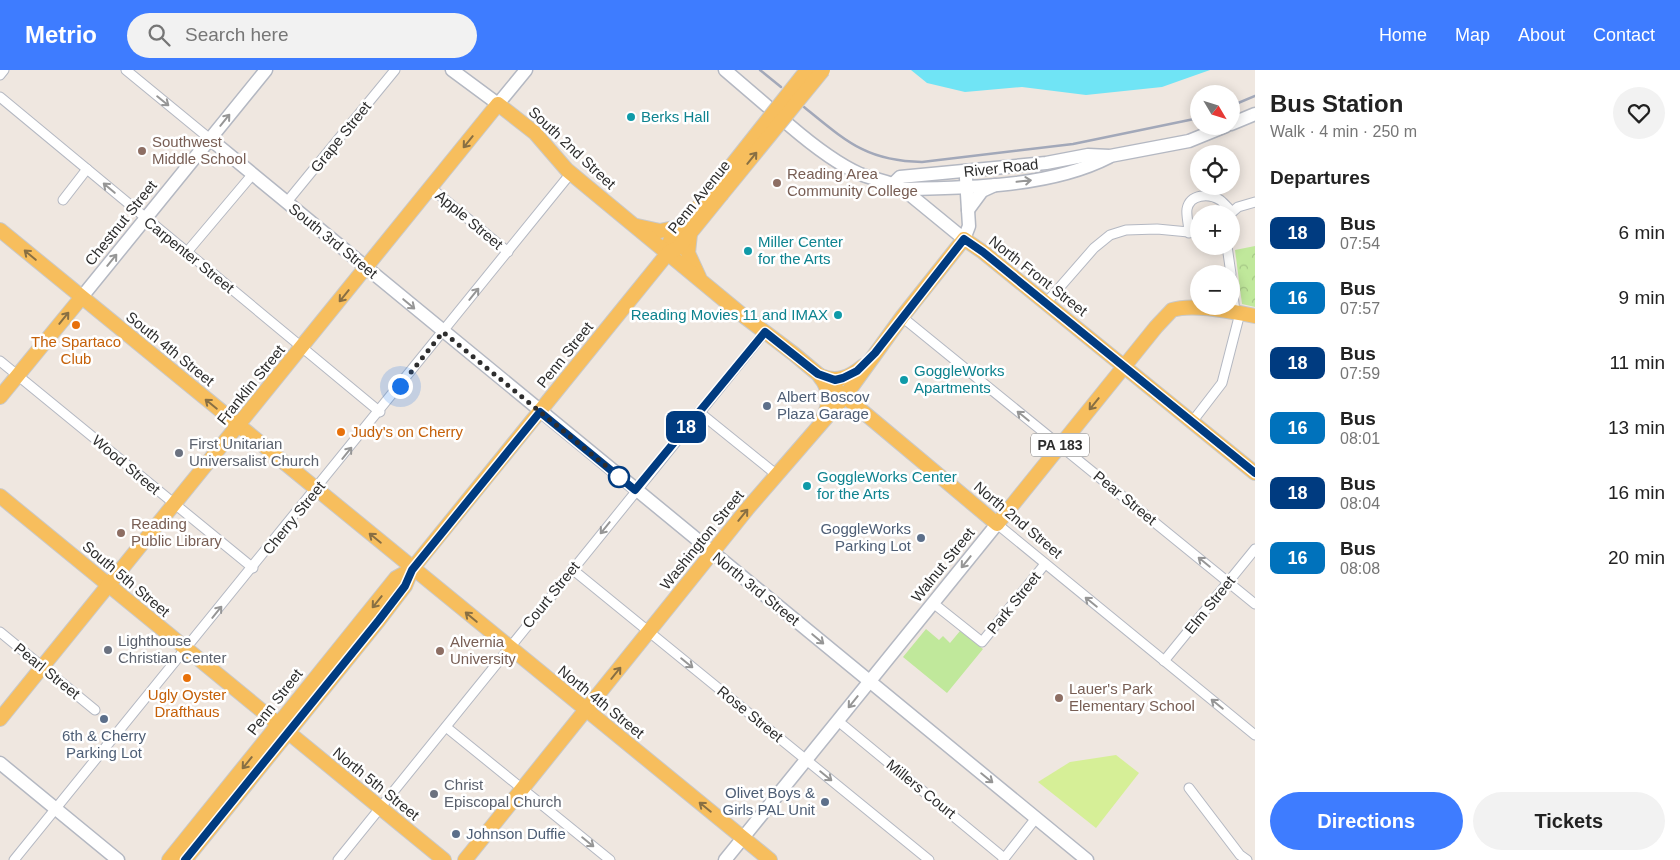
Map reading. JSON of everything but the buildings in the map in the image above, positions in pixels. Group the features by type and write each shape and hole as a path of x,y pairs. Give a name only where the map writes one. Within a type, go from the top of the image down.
{"main road":[{"name":"Penn Avenue","path":"668,253 678,248 687,230 807,70"},
{"name":"Penn Avenue","path":"717,192 823,70"},
{"name":"South 2nd Street","path":"498,104 535,133 571,173 668,253"},
{"name":"Franklin Street","path":"0,719 498,104"},
{"path":"635,226 660,231 687,230 688,253 701,282"},
{"name":"South 4th Street","path":"0,230 412,570"},
{"name":"North Front Street","path":"964,239 983,252 1255,473"},
{"name":"Washington Street","path":"465,860 712,553 845,396 902,316 964,239"},
{"name":"North 2nd Street","path":"668,253 701,282 845,396 997,524"},
{"name":"Penn Street","path":"169,860 405,586 412,570 668,253"},
{"name":"Chestnut Street","path":"0,397 81,298"},
{"name":"Walnut Street","path":"997,524 1124,366 1172,310 1190,309"},
{"name":"PA 183","path":"1240,313 1255,316"},
{"path":"818,374 835,380 843,378 857,371 875,353"},
{"path":"815,431 828,407 826,388 818,374"},
{"name":"South 5th Street","path":"0,496 283,728"},
{"name":"North 4th Street","path":"412,570 770,860"},
{"name":"Penn Street","path":"185,860 283,728"},
{"name":"North 5th Street","path":"283,728 444,860"}],"street":[{"path":"0,75 4,70"},
{"name":"South 3rd Street","path":"126,70 540,412"},
{"name":"Chestnut Street","path":"81,298 266,70"},
{"name":"Grape Street","path":"286,203 395,70"},
{"name":"South 2nd Street","path":"452,70 498,104"},
{"name":"Franklin Street","path":"498,104 526,70"},
{"path":"725,70 767,106"},
{"name":"Carpenter Street","path":"0,96 380,412"},
{"path":"1240,120 1255,114"},
{"name":"North Front Street","path":"789,126 849,168 899,186 964,239"},
{"name":"River Road","path":"1110,156 1086,168 1041,179 962,186 899,186 900,177 1046,163 1088,155 1110,156 1189,141 1204,135"},
{"path":"63,200 87,169"},
{"path":"961,172 964,239"},
{"name":"Cherry Street","path":"14,860 380,412 571,173"},
{"path":"187,252 252,174"},
{"path":"968,210 982,191 998,184"},
{"path":"962,186 968,210 969,226 964,239"},
{"name":"Apple Street","path":"431,188 508,252"},
{"path":"1190,220 1187,211 1189,204 1195,197 1204,195 1213,197 1221,200 1225,205"},
{"path":"1240,206 1255,202"},
{"path":"1046,303 1094,248 1110,235 1126,230 1157,229 1190,233"},
{"path":"1192,422 1222,384 1238,315"},
{"name":"Pear Street","path":"902,316 1255,604"},
{"name":"Court Street","path":"338,860 635,490 765,332"},
{"name":"Wood Street","path":"0,361 253,568"},
{"name":"North 3rd Street","path":"540,412 1087,860"},
{"path":"699,412 777,475"},
{"name":"North 2nd Street","path":"997,524 1255,735"},
{"name":"Walnut Street","path":"726,860 997,524"},
{"name":"Elm Street","path":"1164,661 1255,549"},
{"name":"Park Street","path":"933,603 982,642 1045,564"},
{"name":"Rose Street","path":"572,569 929,860"},
{"name":"Pearl Street","path":"0,632 94,710"},
{"name":"Millers Court","path":"838,721 1003,859"},
{"path":"446,727 610,860"},
{"path":"0,763 118,860"},
{"path":"1189,788 1240,855 1247,860"},
{"path":"1003,859 1036,818"}],"green space":[{"path":"1255,246 1255,307 1242,304 1240,265 1237,265 1236,255 1240,255 1240,249"},
{"path":"926,629 939,640 943,636 950,643 960,631 983,649 947,693 903,657"},
{"path":"1116,755 1139,773 1096,828 1038,782 1070,762"}],"water":[{"path":"911,70 1210,70 1162,87 1086,95 1022,87 965,92 927,83"}],"railway":[{"path":"760,70 781,87"},
{"path":"1240,102 1255,96"},
{"path":"804,107 832,130 858,147 886,158 922,162 1073,144 1190,120"}],"bus line":[{"name":"18","path":"185,860 346,661 405,586 412,570 540,412 635,490 765,332 818,374 835,380 850,375 864,365 875,353 933,276 964,239 1073,324 1255,473"}],"place":[{"name":"Berks Hall","path":"631,117"},
{"name":"Southwest Middle School","path":"142,151"},
{"name":"Reading Area Community College","path":"777,183"},
{"name":"Miller Center for the Arts","path":"748,251"},
{"name":"Reading Movies 11 and IMAX","path":"838,315"},
{"name":"The Spartaco Club","path":"76,325"},
{"name":"GoggleWorks Apartments","path":"904,380"},
{"name":"Albert Boscov Plaza Garage","path":"767,406"},
{"name":"Judy's on Cherry","path":"341,432"},
{"name":"First Unitarian Universalist Church","path":"179,453"},
{"name":"GoggleWorks Center for the Arts","path":"807,486"},
{"name":"Reading Public Library","path":"121,533"},
{"name":"GoggleWorks Parking Lot","path":"921,538"},
{"name":"Lighthouse Christian Center","path":"108,650"},
{"name":"Alvernia University","path":"440,651"},
{"name":"Ugly Oyster Drafthaus","path":"187,678"},
{"name":"Lauer's Park Elementary School","path":"1059,698"},
{"name":"6th & Cherry Parking Lot","path":"104,719"},
{"name":"Christ Episcopal Church","path":"434,794"},
{"name":"Olivet Boys & Girls PAL Unit","path":"825,802"},
{"name":"Johnson Duffie","path":"456,834"}],"route":[{"path":"400,386 443,332 623,480 619,477"}]}
